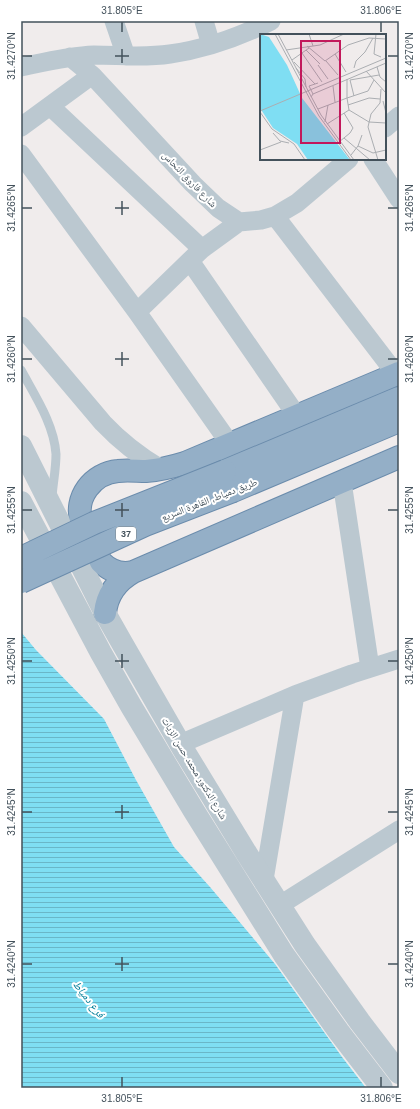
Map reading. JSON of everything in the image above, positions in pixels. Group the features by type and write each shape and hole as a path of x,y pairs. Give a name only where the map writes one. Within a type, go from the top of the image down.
{"highway":[{"path":"397,374 185,463 161,469 144,471 119,470 101,475 94,480 83,496 80,514 82,523 101,562 108,569 118,573 128,574 399,457"},
{"name":"طريق دمياط, القاهرة السريع","path":"21,582 145,525 229,481 399,398"},
{"name":"طريق دمياط, القاهرة السريع","path":"21,558 94,523 229,481 399,421"},
{"path":"105,613 108,600 113,589 133,572"}],"street":[{"path":"114,21 126,56"},
{"path":"204,21 211,46"},
{"path":"21,67 70,57 141,57 169,55 211,46 241,35 271,21"},
{"name":"شارع فاروق النحاس","path":"70,57 92,74 193,184 218,208 239,222"},
{"path":"21,127 92,74"},
{"path":"50,106 196,255 297,416"},
{"path":"386,127 399,116"},
{"path":"21,154 137,312 230,444"},
{"path":"137,312 196,255 239,222 261,220 275,216 297,203 348,160"},
{"path":"374,160 399,199"},
{"path":"275,216 397,374"},
{"path":"21,326 110,430 130,449 161,469"},
{"name":"شارع الدكتور محمد حسن الزيات","path":"21,446 105,613 180,744 305,945 332,984 399,1073"},
{"path":"342,482 370,668"},
{"path":"21,502 101,653 194,811 284,955 339,1032 382,1088"},
{"path":"180,744 295,695 399,659"},
{"path":"264,880 295,695"},
{"path":"280,905 399,830"}],"lane":[{"path":"21,370 48,422 54,441 56,461 52,491 52,508"}],"water":[{"name":"فرع دمياط","path":"21,632 36,650 104,719 174,847 275,964 366,1088 21,1088"}]}
